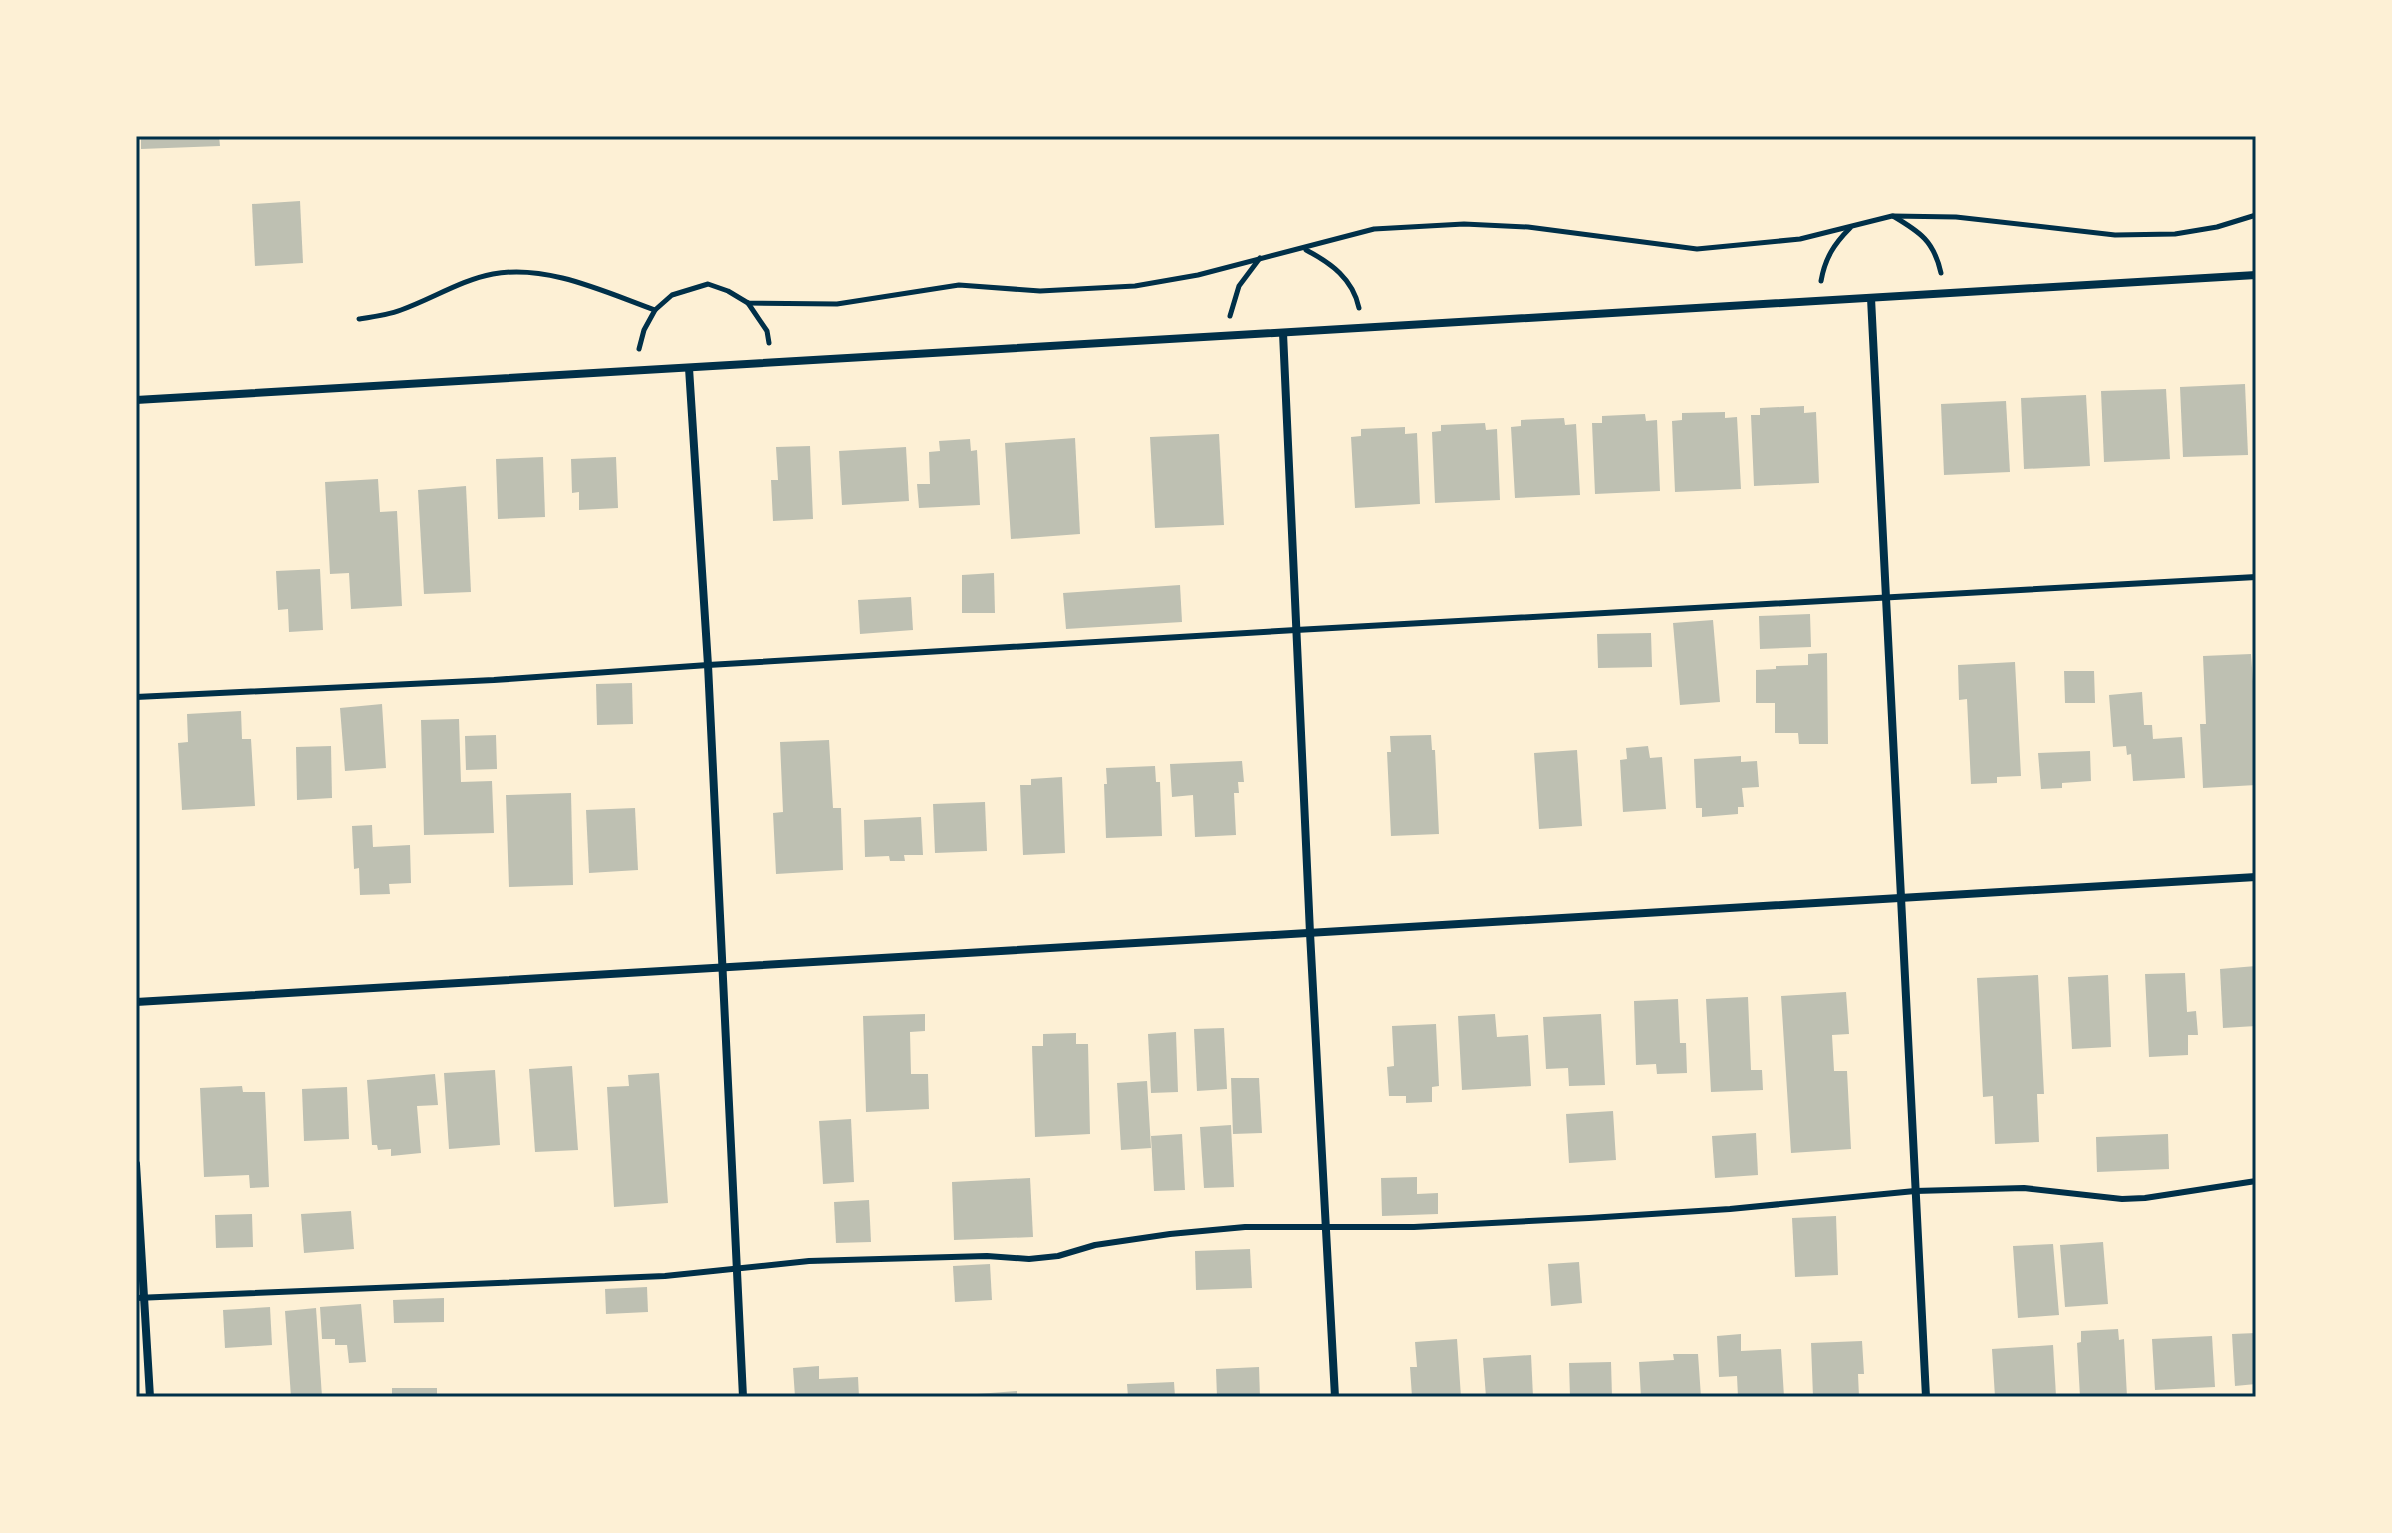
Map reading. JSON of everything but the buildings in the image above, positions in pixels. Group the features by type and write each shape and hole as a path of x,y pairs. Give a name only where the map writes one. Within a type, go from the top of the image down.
{"street":[{"path":"136,400 2256,275"},
{"path":"1871,298 1926,1397"},
{"path":"1283,333 1335,1397"},
{"path":"689,368 708,665 743,1397"},
{"path":"136,1002 2256,877"},
{"path":"136,1164 140,1298 150,1397"}],"lane":[{"path":"136,697 494,680 1296,630 2256,577"},
{"path":"140,1298 649,1277 809,1261 987,1256 1029,1259 1058,1256 1095,1245 1245,1227 1414,1227 1589,1218 1730,1209 1915,1191 2024,1188 2122,1199 2256,1181"}],"path":[{"path":"748,303 837,304 959,285 1040,291 1135,286 1198,275 1374,229 1464,224 1528,227 1697,249 1800,239 1892,216 1956,217 2115,235 2175,234 2217,227 2256,215"},
{"path":"1892,216 1920,232 1937,254 1946,294"},
{"path":"1818,301 1824,261 1852,226"},
{"path":"1305,249 1325,259 1356,293 1363,328"},
{"path":"1228,337 1230,313 1239,286 1260,258"},
{"path":"359,319 399,311 493,274 535,272 655,310"},
{"path":"635,372 644,330 655,310 672,295 708,284 748,303 767,331 773,363"}]}
